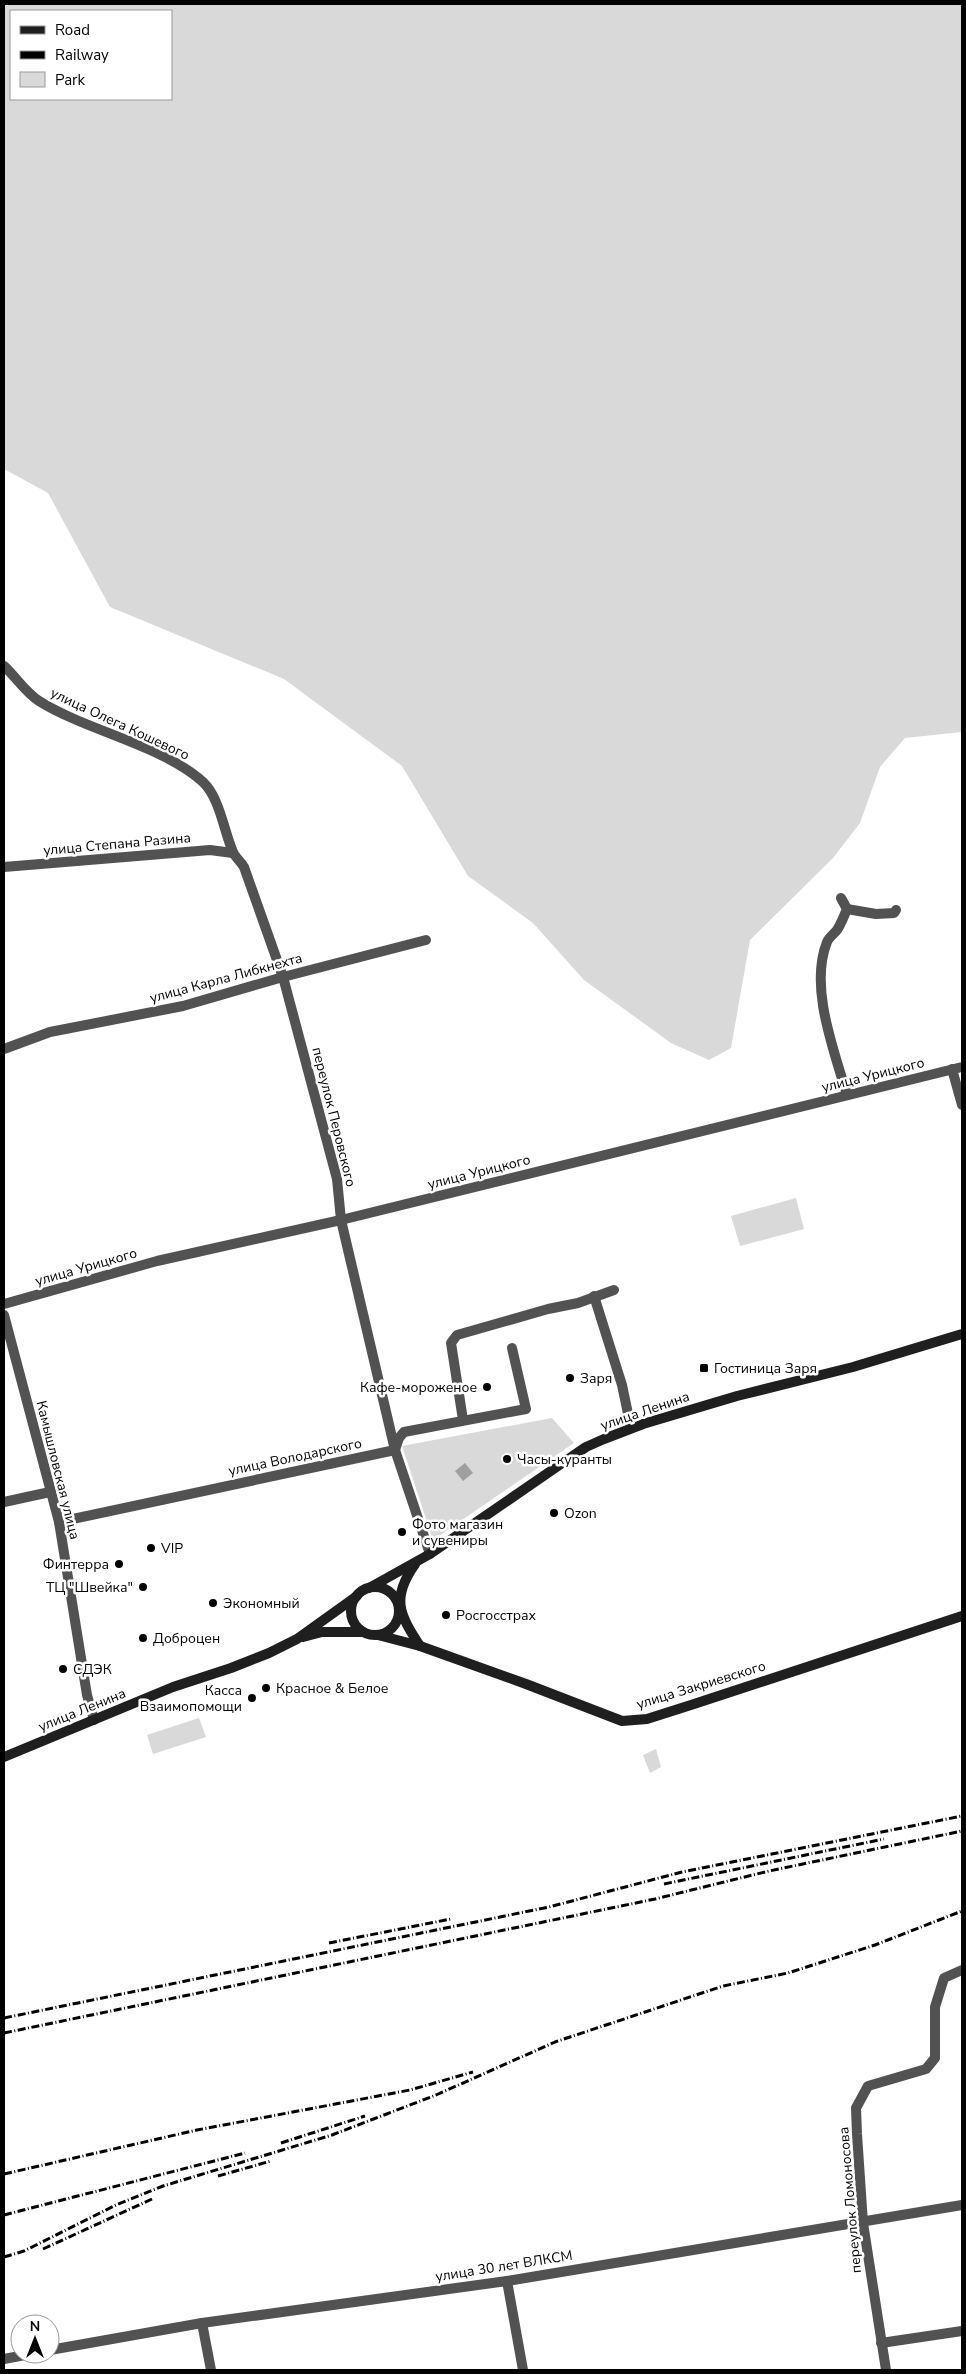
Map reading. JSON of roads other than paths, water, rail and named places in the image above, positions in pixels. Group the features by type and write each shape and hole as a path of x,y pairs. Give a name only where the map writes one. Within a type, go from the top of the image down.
{"main road":[{"name":"улица Ленина","path":"4,1756 173,1687 231,1668 297,1639 369,1588 430,1554 586,1447 631,1428 737,1396 853,1367 962,1334"},
{"path":"297,1639 322,1632 363,1632 378,1635 392,1628 399,1615 402,1586 407,1575 415,1563 430,1554"},
{"path":"369,1588 385,1589 391,1594 420,1646"},
{"path":"357,1596 351,1611 357,1626 363,1632"},
{"name":"улица Закриевского","path":"378,1635 420,1646 622,1721 647,1719 962,1616"}],"street":[{"name":"улица Олега Кошевого","path":"4,666 38,700 71,718 163,758 189,772 204,784"},
{"name":"переулок Перовского","path":"204,784 224,823 233,853 244,867 283,977 338,1179 341,1220 395,1450 430,1554"},
{"name":"улица Степана Разина","path":"4,867 210,850 233,853"},
{"path":"841,898 847,909"},
{"path":"847,909 886,915 894,913 896,910"},
{"path":"847,909 836,931 828,940 823,957 821,993 847,1095"},
{"name":"улица Карла Либкнехта","path":"4,1049 50,1032 183,1006 283,977 426,940"},
{"path":"957,1068 962,1106"},
{"name":"улица Урицкого","path":"4,1304 157,1261 341,1220 957,1068"},
{"path":"463,1420 451,1343 457,1335 548,1308 578,1303 614,1290"},
{"path":"594,1296 622,1385 631,1428"},
{"name":"Камышловская улица","path":"4,1315 59,1522 87,1695 94,1720"},
{"path":"395,1450 399,1438 404,1432 526,1409 512,1348"},
{"name":"улица Володарского","path":"59,1522 395,1450"},
{"path":"4,1502 50,1492"},
{"name":"переулок Ломоносова","path":"886,2370 863,2223 856,2108 868,2086 926,2069 936,2058 935,2007 944,1978 962,1970"},
{"name":"улица 30 лет ВЛКСМ","path":"60,2348 202,2323 507,2280 863,2223 962,2205"},
{"path":"507,2280 523,2370"},
{"path":"202,2323 211,2370"},
{"path":"881,2343 962,2331"}],"railway":[{"path":"4,2018 549,1907 682,1872 962,1816"},
{"path":"4,2033 655,1899 769,1871 962,1831"},
{"path":"664,1884 884,1839"},
{"path":"4,2257 24,2251 116,2205 163,2186 332,2135 436,2095 555,2042 723,1986 788,1973 875,1945 962,1911"},
{"path":"329,1943 451,1919"},
{"path":"4,2174 197,2130 410,2090 473,2072"},
{"path":"281,2143 365,2116"},
{"path":"4,2215 245,2153"},
{"path":"218,2176 271,2161"},
{"path":"43,2249 152,2199"}],"place":[{"name":"Гостиница Заря","path":"704,1368"},
{"name":"Заря","path":"570,1378"},
{"name":"Кафе-мороженое","path":"487,1387"},
{"name":"Часы-куранты","path":"507,1459"},
{"name":"Ozon","path":"554,1513"},
{"name":"Фото магазин и сувениры","path":"402,1532"},
{"name":"VIP","path":"151,1548"},
{"name":"Финтерра","path":"119,1564"},
{"name":"ТЦ \"Швейка\"","path":"143,1587"},
{"name":"Экономный","path":"213,1603"},
{"name":"Росгосстрах","path":"446,1615"},
{"name":"Доброцен","path":"143,1638"},
{"name":"СДЭК","path":"63,1669"},
{"name":"Красное & Белое","path":"266,1688"},
{"name":"Касса Взаимопомощи","path":"252,1698"}]}
